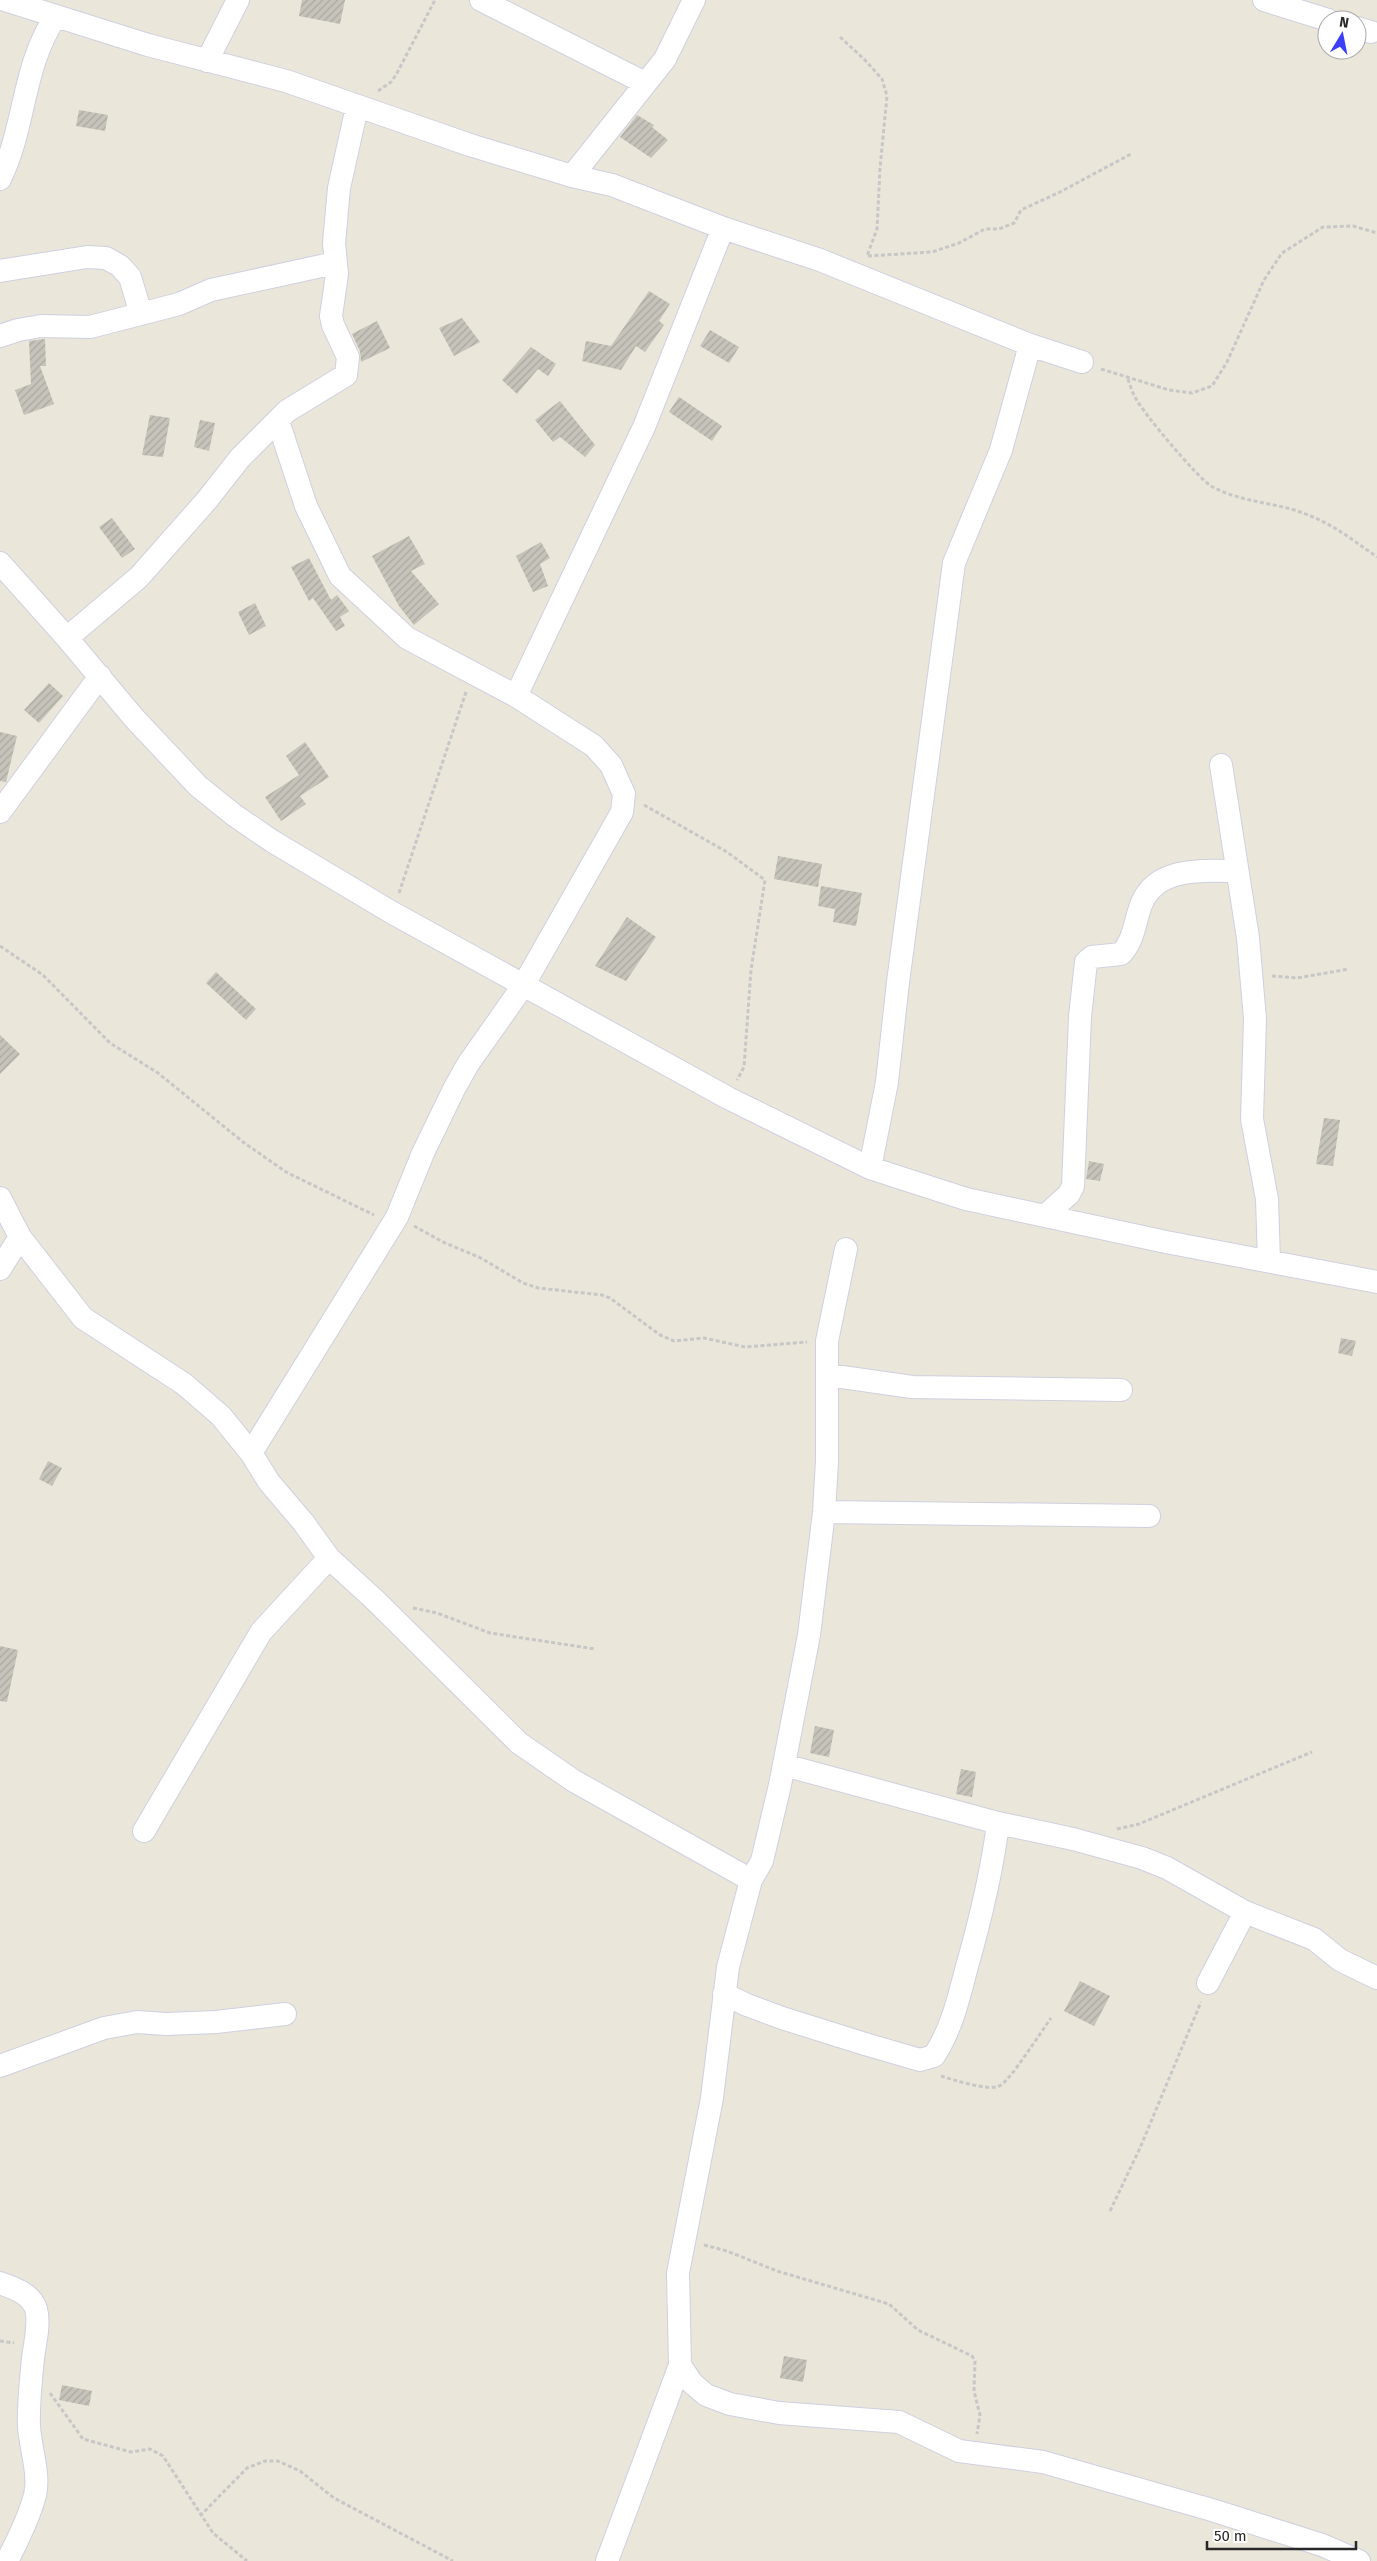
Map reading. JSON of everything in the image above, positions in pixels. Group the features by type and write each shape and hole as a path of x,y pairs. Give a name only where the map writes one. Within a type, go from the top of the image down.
{"street":[{"path":"5,0 207,61 286,81 361,109 572,176 612,185 723,228 820,260 1030,345 1082,362"},
{"path":"207,61 238,0"},
{"path":"481,0 516,8 646,83"},
{"path":"572,176 666,59 694,0"},
{"path":"1264,0 1317,17"},
{"path":"0,179 12,156 31,69 43,35 56,16"},
{"path":"67,638 139,577 207,500 240,458 287,411 346,376 348,357 333,326 332,316 337,274 335,263 336,221 339,188 361,109"},
{"path":"516,696 644,426 723,228"},
{"path":"0,271 87,257 106,258 120,266 130,277 141,314"},
{"path":"0,336 18,330 41,326 90,326 180,304 218,288 335,263"},
{"path":"870,1168 887,1082 898,982 954,563 1001,450 1030,345"},
{"path":"251,1453 397,1217 423,1153 454,1089 468,1064 524,986 622,812 624,794 611,765 594,746 516,696 407,638 340,576 306,506 278,421"},
{"path":"0,563 100,676 134,718 205,792 272,841 391,912 728,1098 870,1168 966,1199 1166,1242 1377,1282"},
{"path":"0,812 100,676"},
{"path":"1221,765 1248,938 1255,1019 1252,1119 1267,1200 1269,1261"},
{"path":"1046,1215 1069,1194 1073,1186 1080,1017 1086,962 1092,957 1121,954 1126,949 1132,938 1142,898 1146,891 1160,882 1186,871 1237,871"},
{"path":"0,1198 20,1237 83,1318 184,1384 222,1416 251,1453 269,1482 303,1522 329,1558 382,1607 519,1743 574,1781 751,1880"},
{"path":"0,1269 20,1237"},
{"path":"607,2561 680,2365 678,2273 712,2098 728,1967 751,1880 762,1861 784,1765 809,1635 824,1512 828,1376 827,1341 846,1249"},
{"path":"828,1376 912,1387 1121,1390"},
{"path":"824,1512 1149,1516"},
{"path":"144,1831 260,1632 329,1558"},
{"path":"784,1765 998,1823 1142,1858 1167,1868 1245,1912 1314,1939 1340,1960 1377,1978"},
{"path":"724,1994 782,2018 874,2047 920,2060 934,2056 949,2031 980,1920 993,1861 998,1823"},
{"path":"1208,1983 1245,1912"},
{"path":"0,2066 104,2028 137,2022 166,2024 216,2022 285,2014"},
{"path":"0,2283 21,2291 33,2302 36,2310 37,2324 30,2389 29,2428 35,2472 35,2493 21,2536 6,2561"},
{"path":"680,2365 692,2383 706,2395 730,2404 779,2413 899,2422 944,2445 969,2454 1043,2462 1212,2510 1322,2545 1358,2561"}],"path":[{"path":"361,109 378,90 391,82 396,75 435,0"},
{"path":"840,37 882,79 887,96 880,168 877,229 867,256"},
{"path":"858,257 932,252 959,243 984,229 999,229 1014,223 1021,210 1060,192 1131,154"},
{"path":"1082,362 1128,379 1168,390 1192,393 1212,386 1227,362 1264,280 1282,253 1323,227 1353,226 1377,233"},
{"path":"1128,379 1134,397 1151,422 1210,485 1235,496 1291,509 1319,519 1344,531 1377,557"},
{"path":"391,912 406,878 472,673"},
{"path":"624,794 727,852 765,880 766,889 751,970 744,1067 728,1098"},
{"path":"0,946 43,975 110,1043 158,1073 243,1142 278,1167 370,1214 384,1219 397,1217 444,1242 479,1257 523,1283 538,1288 602,1295 610,1298 674,1342 704,1338 745,1346 827,1341"},
{"path":"1251,985 1268,975 1297,978 1349,969"},
{"path":"411,1608 437,1613 490,1633 595,1649"},
{"path":"1111,1831 1139,1824 1312,1752"},
{"path":"1110,2211 1140,2148 1208,1983"},
{"path":"938,2075 989,2087 1000,2086 1011,2075 1051,2018"},
{"path":"684,2239 727,2251 777,2271 852,2295 889,2304 918,2330 974,2358 974,2391 980,2415 977,2435 969,2454"},
{"path":"30,2389 47,2392 54,2396 83,2439 131,2452 156,2450 163,2456 213,2534 247,2561"},
{"path":"200,2516 247,2468 265,2461 278,2461 300,2472 334,2498 453,2561"}],"building":[{"path":"302,0 345,0 340,24 299,16"},
{"path":"79,110 108,115 105,131 76,126"},
{"path":"637,115 654,125 652,127 668,140 651,158 620,137"},
{"path":"649,291 670,304 659,321 664,325 645,352 636,346 621,370 582,361 586,341 611,346"},
{"path":"462,318 480,342 454,356 439,328"},
{"path":"377,321 390,348 361,362 360,351 352,334"},
{"path":"710,330 739,347 729,363 700,346"},
{"path":"45,339 46,366 40,366 54,404 24,415 15,390 31,384 29,341"},
{"path":"531,347 556,364 548,376 538,369 517,394 502,380"},
{"path":"679,397 722,426 712,441 669,412"},
{"path":"560,401 595,445 585,457 560,437 553,442 535,420"},
{"path":"150,415 170,418 163,457 142,455"},
{"path":"200,420 215,423 209,451 194,447"},
{"path":"112,518 135,549 122,558 99,527"},
{"path":"409,536 425,564 411,571 439,604 414,625 399,606 372,556"},
{"path":"541,542 550,558 540,564 548,586 533,592 516,556"},
{"path":"309,558 331,600 337,595 349,611 340,617 345,626 336,631 313,598 309,601 291,567"},
{"path":"255,603 266,626 249,635 238,612"},
{"path":"49,683 63,696 39,723 24,710"},
{"path":"0,732 17,736 6,782 0,781"},
{"path":"305,742 329,777 300,796 306,804 281,821 265,797 299,775 286,756"},
{"path":"778,856 822,864 818,887 774,879"},
{"path":"821,886 862,893 856,926 833,922 835,909 818,906"},
{"path":"627,917 656,937 626,981 595,966"},
{"path":"216,972 256,1009 246,1020 206,983"},
{"path":"0,1035 20,1054 0,1074"},
{"path":"1324,1118 1340,1120 1333,1166 1316,1164"},
{"path":"1089,1161 1104,1164 1100,1181 1086,1179"},
{"path":"1341,1338 1356,1341 1352,1356 1338,1353"},
{"path":"48,1461 62,1468 52,1486 39,1479"},
{"path":"0,1646 18,1650 7,1702 0,1701"},
{"path":"815,1726 834,1730 829,1757 810,1753"},
{"path":"961,1769 976,1772 972,1797 956,1794"},
{"path":"1080,1981 1110,1996 1094,2026 1064,2011"},
{"path":"784,2356 807,2360 803,2382 780,2378"},
{"path":"62,2385 92,2391 89,2406 59,2400"}]}
